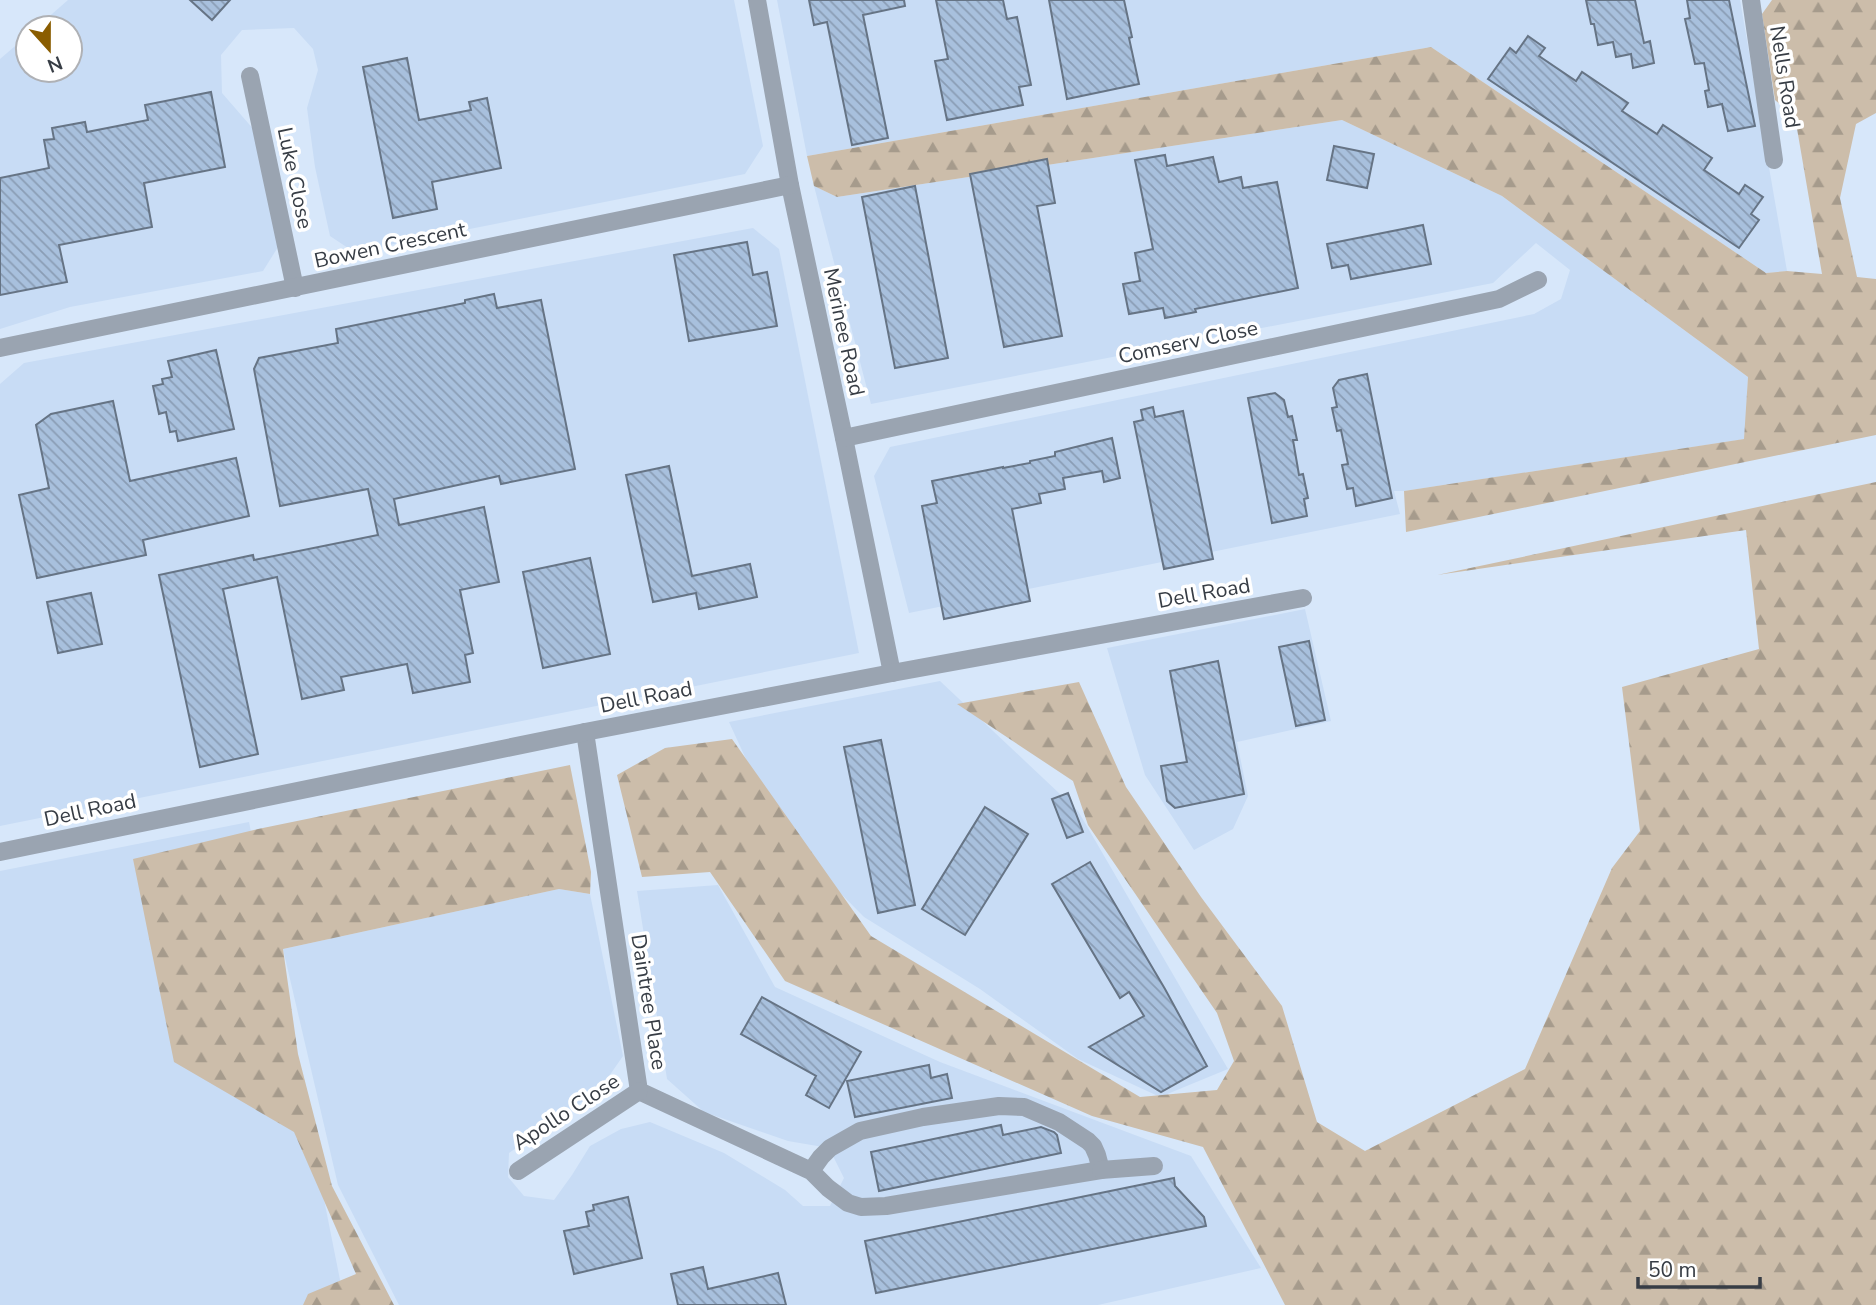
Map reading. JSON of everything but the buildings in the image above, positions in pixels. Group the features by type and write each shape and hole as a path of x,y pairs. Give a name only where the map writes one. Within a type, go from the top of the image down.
{"street":[{"name":"Merinee Road","path":"757,0 790,185 891,673"},
{"name":"Nells Road","path":"1751,0 1774,160"},
{"name":"Luke Close","path":"250,76 295,288"},
{"name":"Bowen Crescent","path":"0,348 790,185"},
{"name":"Comserv Close","path":"844,438 1499,299 1538,280"},
{"name":"Dell Road","path":"0,852 585,732 1303,598"},
{"name":"Daintree Place","path":"585,732 639,1091 811,1171 836,1195 861,1207 886,1206 1101,1170 1154,1166"},
{"name":"Apollo Close","path":"517,1171 639,1091"},
{"path":"811,1171 830,1149 860,1131 923,1117 999,1106 1024,1107 1059,1122 1093,1146 1101,1170"}],"shaded area":[{"path":"68,0 734,0 763,146 745,174 354,252 330,236 315,167 307,108 318,70 313,49 294,28 242,30 221,55 222,93 255,131 278,247 263,271 70,307 0,329 0,59 14,47 14,84 84,84 84,14 52,14"},
{"path":"777,0 1740,0 1787,271 1766,273 1431,47 807,156"},
{"path":"1342,120 1502,196 1748,377 1745,439 1394,491 1400,514 909,613 874,476 890,447 1534,314 1561,299 1570,270 1536,243 1493,283 871,404 814,186 837,197"},
{"path":"753,228 779,249 859,653 0,826 0,384 24,363"},
{"path":"1305,609 1331,721 1237,742 1248,796 1233,829 1194,850 1145,775 1107,648"},
{"path":"940,681 1078,811 1228,1069 1160,1097 1078,1059 980,989 864,917 779,831 729,722"},
{"path":"249,822 345,1305 0,1305 0,871"},
{"path":"718,885 775,987 940,1062 1191,1156 1261,1268 1098,1305 399,1305 338,1185 283,949 559,889 590,894 623,1056 600,1089 509,1153 508,1177 524,1196 554,1200 590,1146 621,1129 650,1122 724,1153 785,1190 803,1206 830,1206 844,1178 829,1148 788,1141 704,1112 667,1079 637,891"}],"green space":[{"path":"1772,0 1876,0 1876,113 1856,124 1840,198 1857,277 1876,279 1876,435 1406,532 1404,491 1744,439 1748,377 1502,196 1342,120 837,197 814,186 807,156 1431,47 1766,273 1787,271 1822,274 1795,117 1775,100 1762,14"},
{"path":"1876,482 1876,1305 1285,1305 1203,1147 1092,1116 785,981 710,872 642,877 617,775 665,748 732,739 871,936 1140,1097 1217,1090 1234,1061 1217,1013 1088,825 1073,781 957,704 1079,682 1126,787 1201,897 1282,1006 1317,1122 1365,1151 1525,1069 1612,868 1640,831 1622,687 1759,649 1746,530 1437,575"},
{"path":"570,765 591,872 590,894 559,889 283,949 298,1054 332,1186 394,1305 303,1305 308,1294 356,1274 294,1132 174,1062 133,859 258,829"}]}
